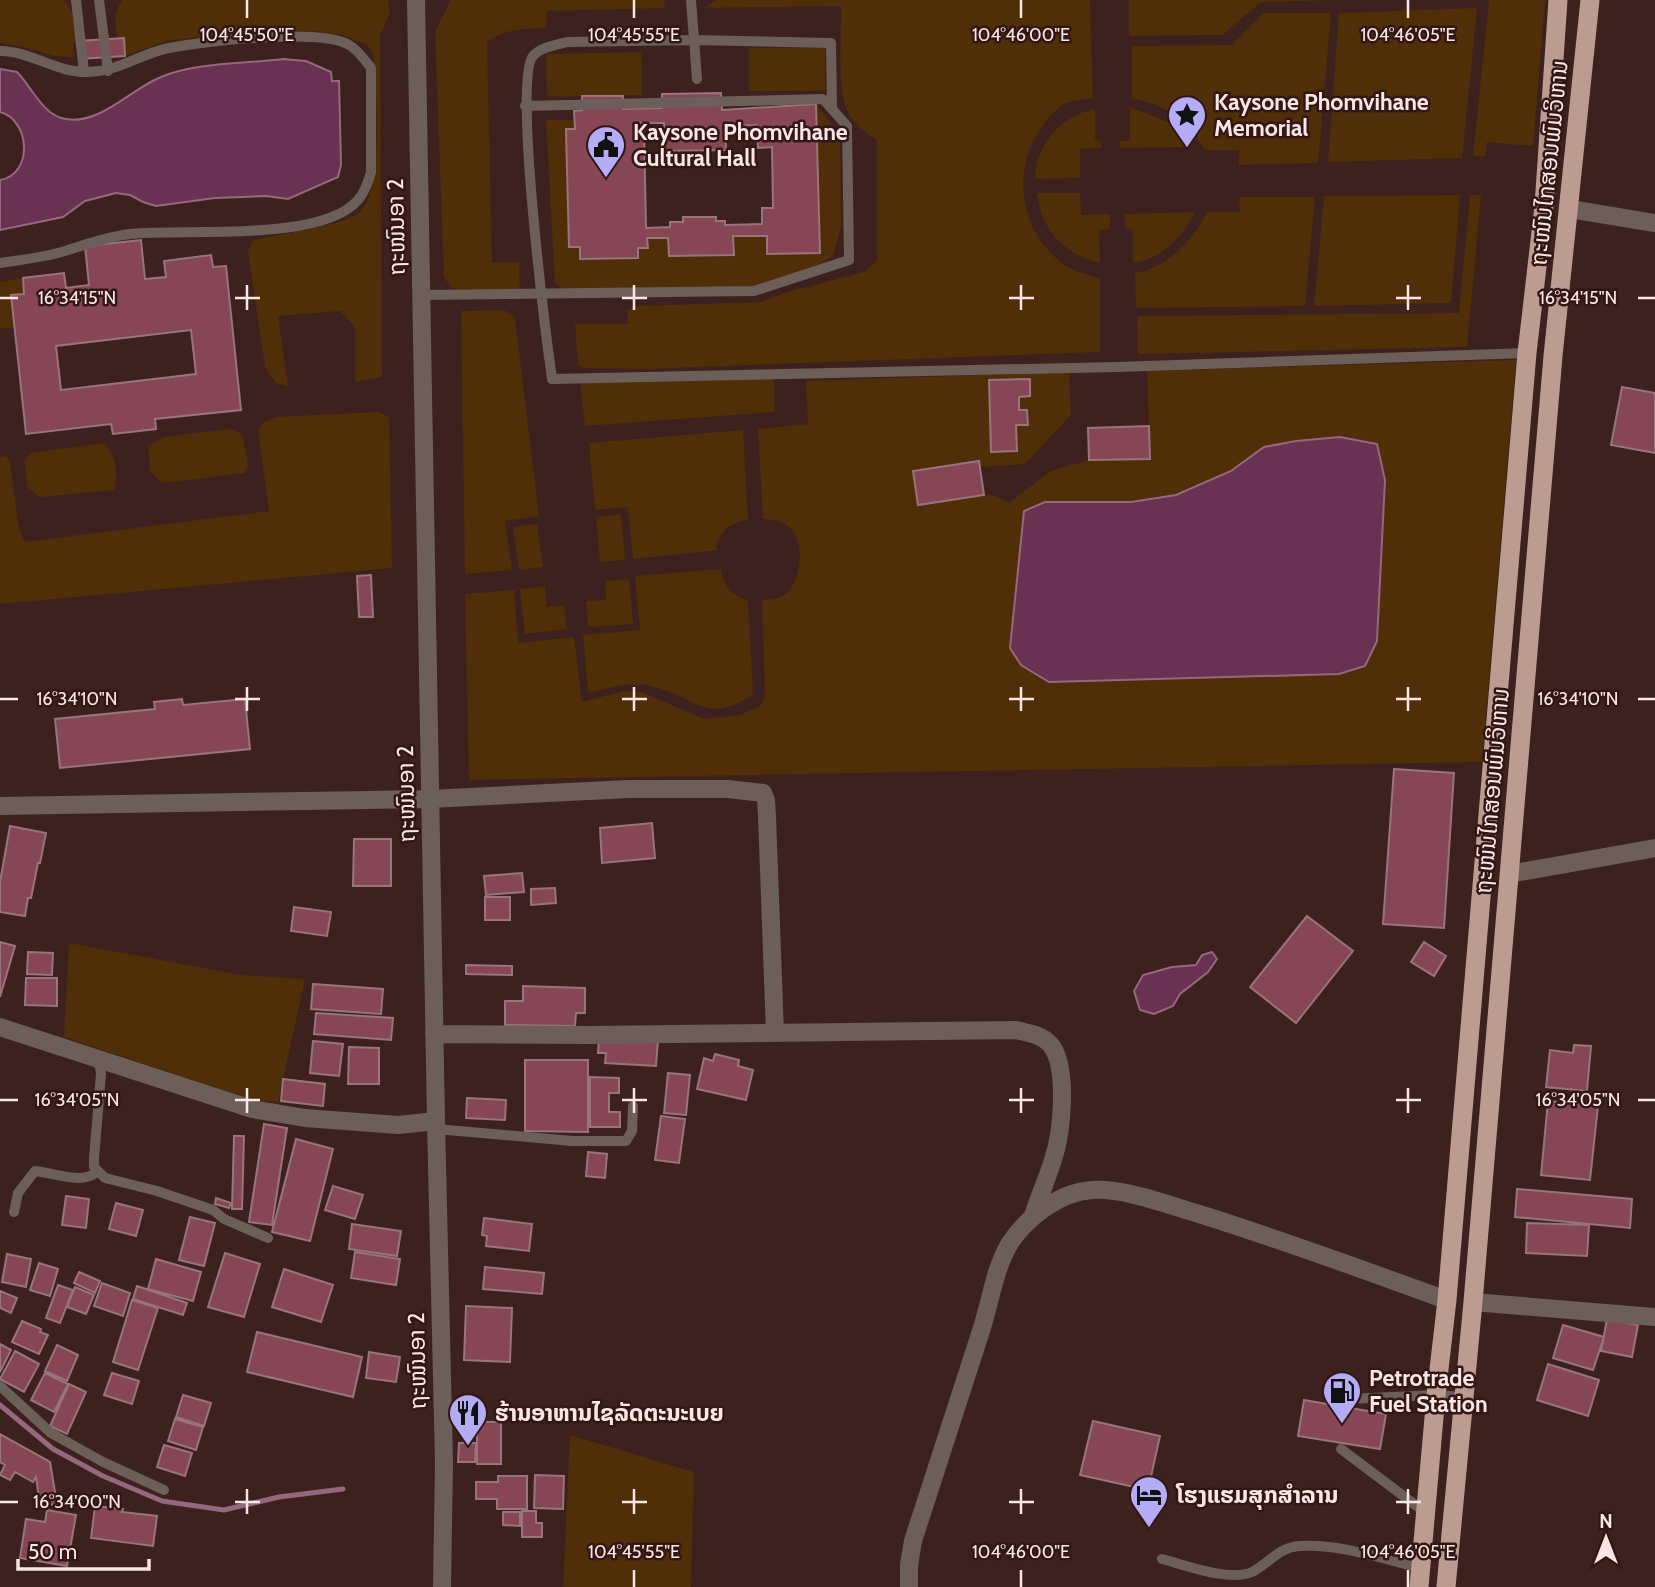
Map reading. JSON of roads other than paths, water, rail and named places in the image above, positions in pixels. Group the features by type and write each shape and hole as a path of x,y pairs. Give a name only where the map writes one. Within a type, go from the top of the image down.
{"highway":[{"name":"ຖະໜົນໄກສອນພົມວິຫານ","path":"1420,1577 1447,1300 1527,353 1546,177 1558,0"},
{"name":"ຖະໜົນໄກສອນພົມວິຫານ","path":"1446,1587 1473,1302 1553,356 1590,0"},
{"path":"1546,177 1572,180"}],"street":[{"name":"ຖະໜົນອາ 2","path":"416,0 444,1449 442,1587"},
{"path":"1570,209 1655,223"},
{"path":"0,806 430,799 629,789 728,789 763,793 767,816 775,1032"},
{"path":"1509,874 1655,848"},
{"path":"0,1027 252,1109 304,1118 436,1125"},
{"path":"434,1034 1016,1030 1038,1035 1048,1042 1060,1064 1058,1137 1054,1158 1033,1216 1011,1243 1002,1260 913,1541 909,1587"},
{"path":"1033,1216 1075,1194 1091,1190 1113,1191 1225,1222 1447,1300"},
{"path":"1473,1302 1655,1317"}],"lane":[{"path":"76,0 84,72"},
{"path":"99,0 108,71"},
{"path":"691,0 697,79"},
{"path":"0,51 16,51 71,71 84,72 108,71 167,48 231,40 313,38 349,44 371,68 371,172 367,187 346,210 293,227 226,232 131,234 87,242 57,253 0,263"},
{"path":"832,109 831,43 695,40 567,42 548,46 533,55 529,63 526,106 541,294 552,379 1117,367 1527,353"},
{"path":"421,295 754,290 849,260 847,127 823,99 526,106"},
{"path":"90,1056 100,1066 101,1074 94,1158 97,1172 105,1178 157,1191 213,1210 224,1219 268,1238"},
{"path":"436,1125 572,1141 626,1141 632,1131 633,1106"},
{"path":"15,1212 18,1193 35,1171 80,1179 90,1179 97,1172"},
{"path":"0,1387 51,1433 103,1462 163,1490"},
{"path":"1348,1399 1463,1396"},
{"path":"1340,1449 1426,1513"},
{"path":"1162,1559 1224,1575 1251,1573 1276,1554 1295,1546 1327,1546 1420,1577"}],"waterway":[{"path":"0,1405 53,1449 103,1476 162,1501 224,1510 279,1497 343,1489"}],"place":[{"name":"Kaysone Phomvihane Memorial","path":"1187,149"},
{"name":"Kaysone Phomvihane Cultural Hall","path":"606,179"},
{"name":"Petrotrade Fuel Station","path":"1342,1425"},
{"name":"ຮ້ານອາຫານໄຊລັດຕະນະເບຍ","path":"468,1447"},
{"name":"ໂຮງແຮມສຸກສໍາລານ","path":"1149,1529"}]}
